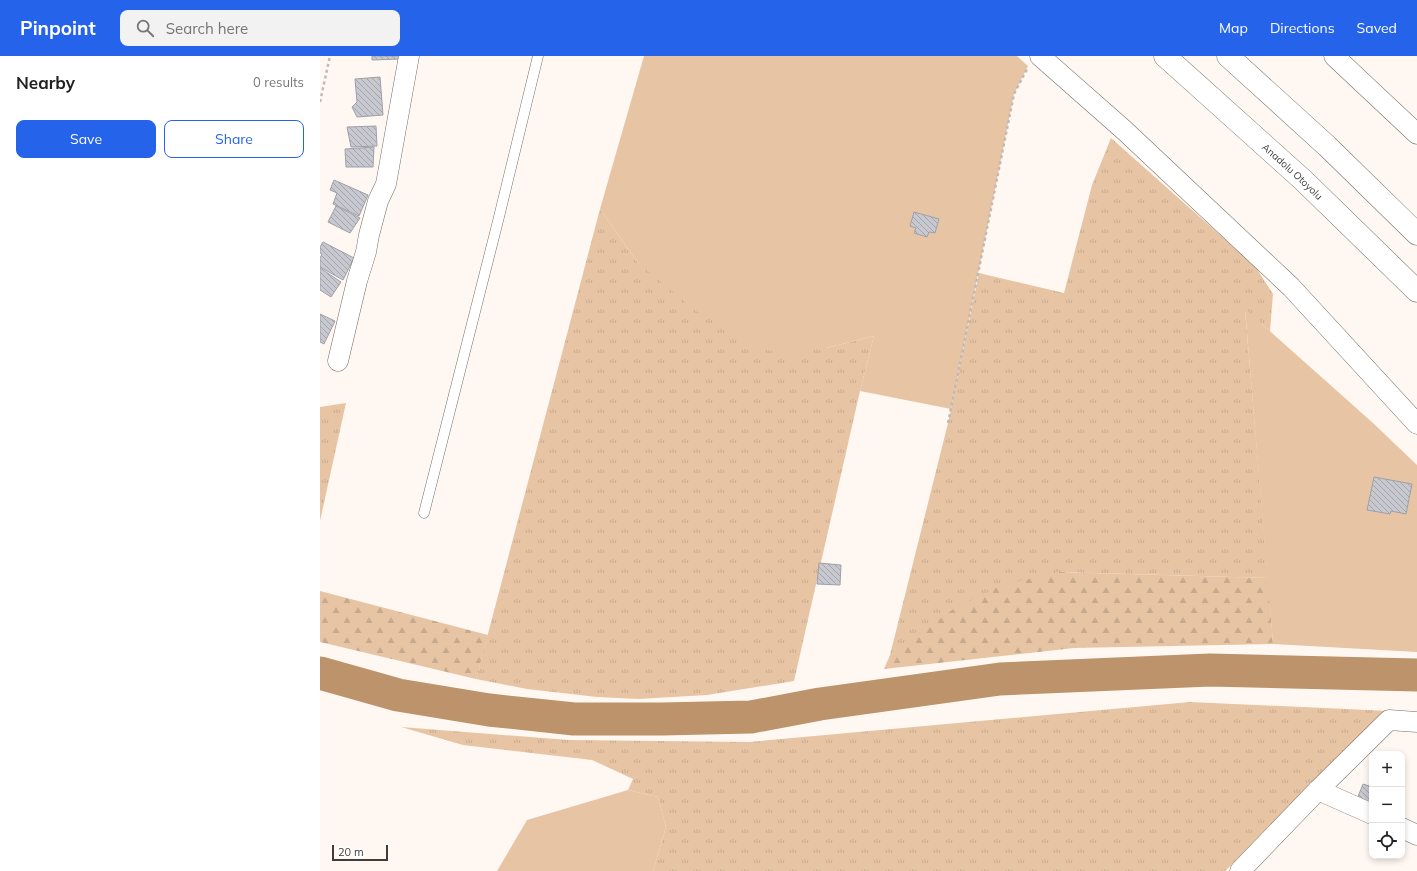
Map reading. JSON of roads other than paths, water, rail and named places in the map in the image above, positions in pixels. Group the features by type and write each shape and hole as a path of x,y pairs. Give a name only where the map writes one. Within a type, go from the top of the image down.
{"highway":[{"name":"Anadolu Otoyolu","path":"1165,56 1303,180 1417,291"},
{"path":"1228,56 1326,146 1417,234"}],"street":[{"path":"338,361 378,201 386,184 409,56"},
{"path":"1334,56 1417,134"},
{"path":"1034,61 1124,130 1291,287 1417,424"},
{"path":"1240,871 1318,790 1389,720 1417,722"},
{"path":"1318,790 1369,813"},
{"path":"1405,829 1417,835"}],"lane":[{"path":"424,513 538,56"}],"waterway":[{"path":"320,673 398,695 489,710 574,719 751,717 820,704 1000,679 1210,670 1417,675"}]}
